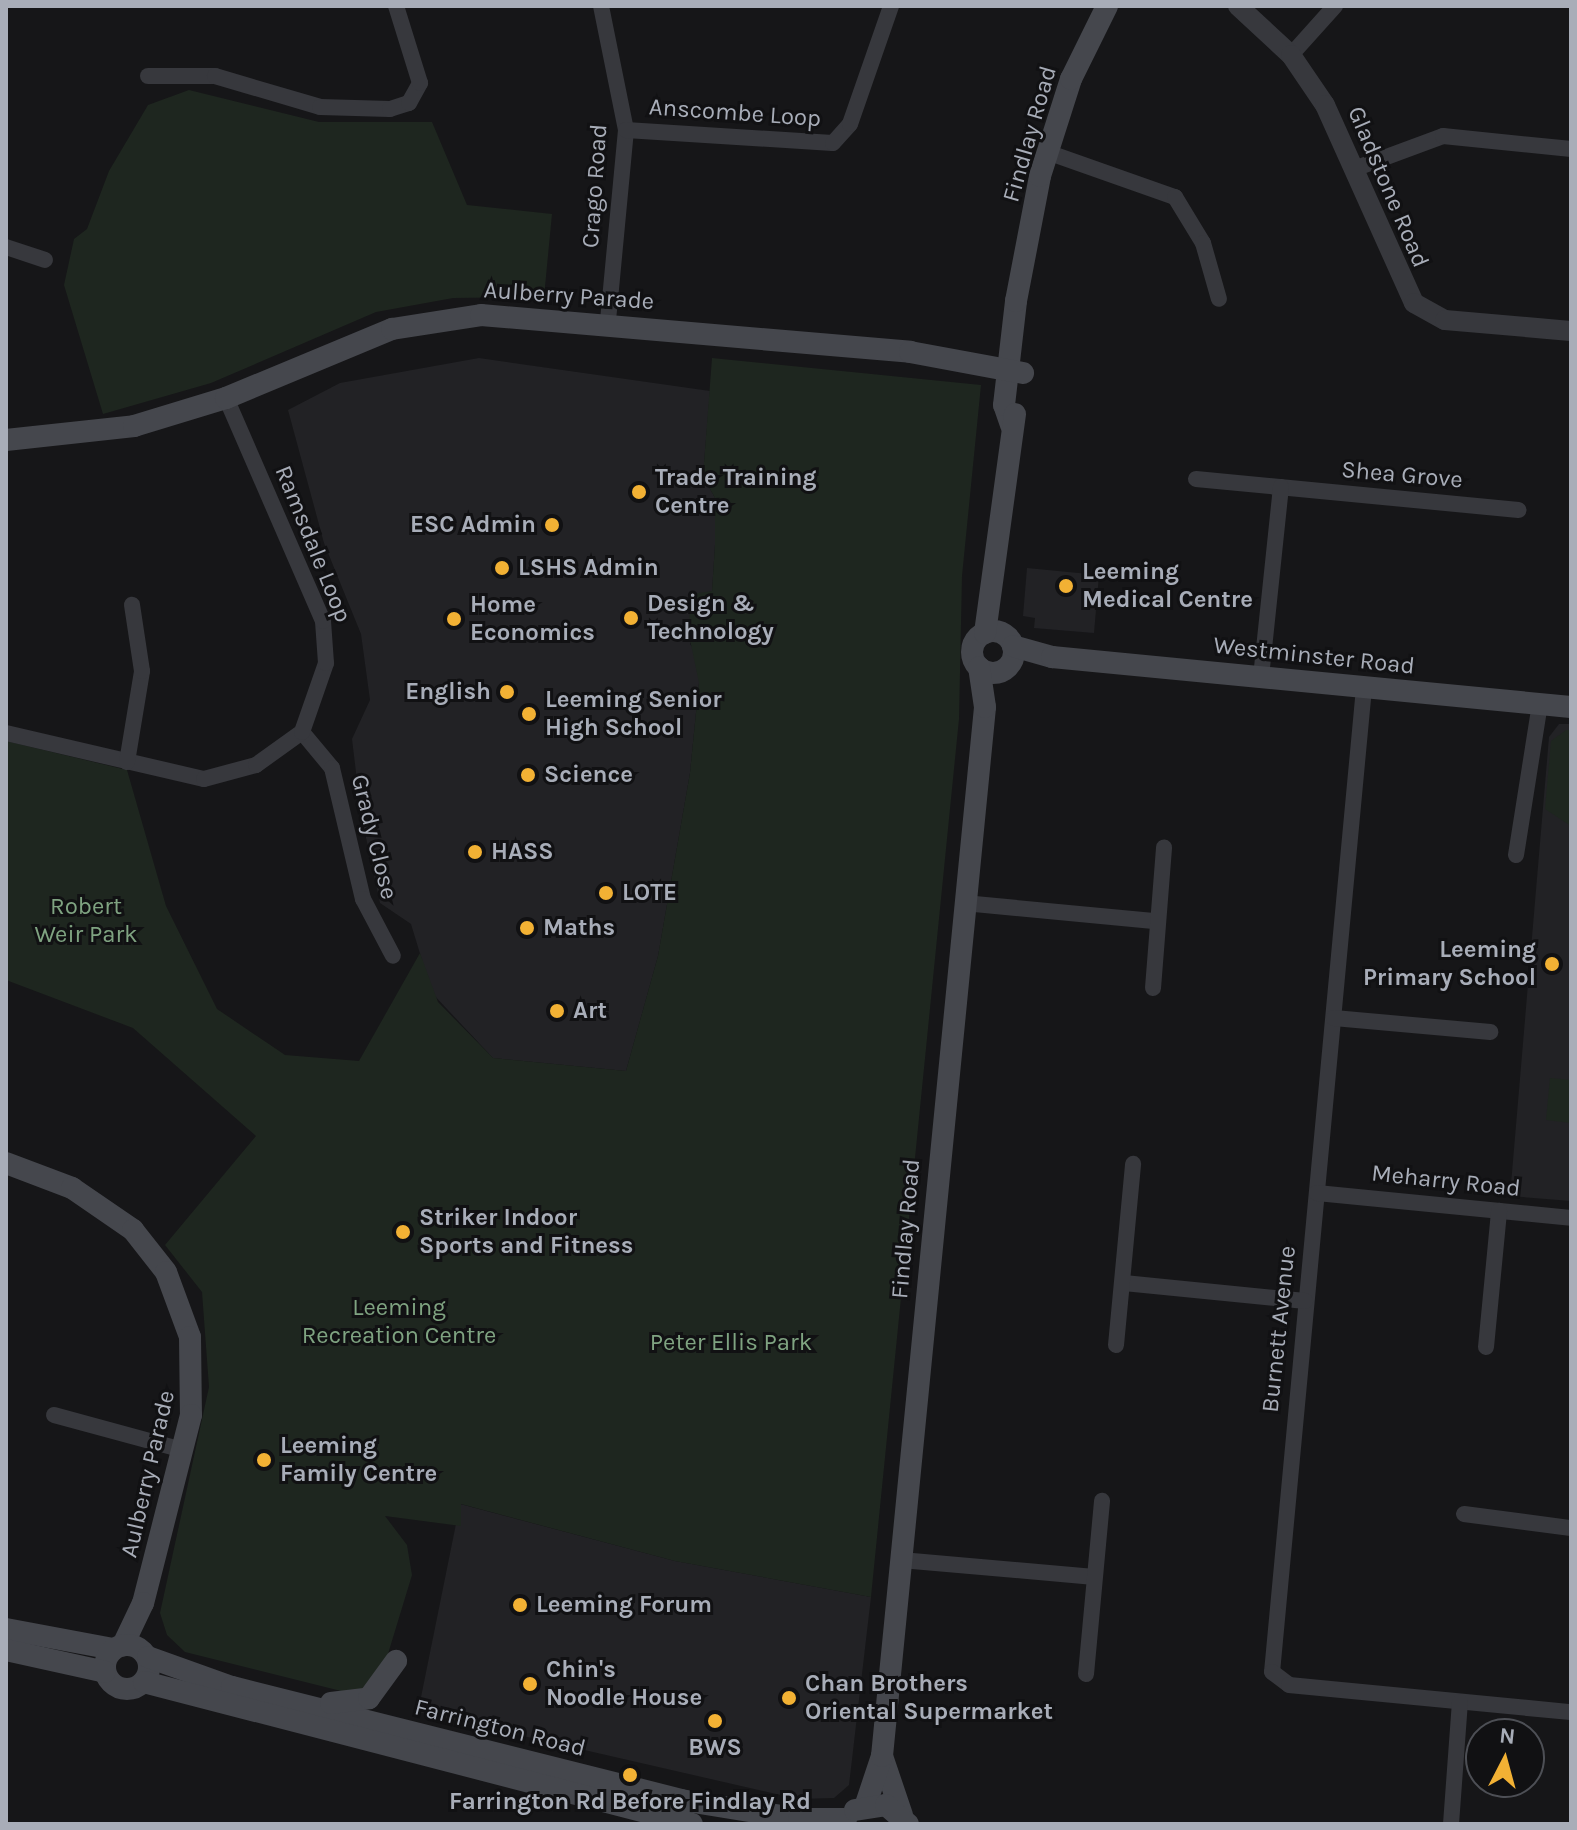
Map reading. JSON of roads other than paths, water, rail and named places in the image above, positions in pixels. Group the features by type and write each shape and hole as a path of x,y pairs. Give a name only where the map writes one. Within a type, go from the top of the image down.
{"main road":[{"name":"Findlay Road","path":"1003,657 973,649 985,633 996,589 1024,283 1047,152 1107,6"},
{"name":"Aulberry Parade","path":"6,440 134,426 226,398 348,345 438,319 524,315 1016,365"},
{"name":"Findlay Road","path":"866,1804 882,1756 985,707 1003,657 996,589"},
{"name":"Westminster Road","path":"985,633 1003,657 1052,657 1571,707"},
{"name":"Aulberry Parade","path":"6,1163 106,1207 166,1272 194,1362 183,1450 132,1651"},
{"name":"Farrington Road","path":"6,1629 132,1651 232,1687 681,1800 799,1819 844,1821"},
{"path":"6,1650 105,1672 132,1651 144,1682"},
{"path":"232,1687 256,1685 356,1705 380,1689 396,1661"},
{"name":"Farrington Road","path":"105,1672 125,1689 144,1682 692,1824"},
{"name":"Findlay Road","path":"882,1756 905,1820"},
{"path":"844,1821 866,1804 905,1820"}],"street":[{"path":"148,76 215,76 320,107 390,109 409,103 420,83 396,6"},
{"name":"Crago Road","path":"601,6 626,130 608,322"},
{"name":"Anscombe Loop","path":"626,130 833,143 850,124 891,6"},
{"name":"Gladstone Road","path":"1237,6 1291,55 1325,105 1401,286 1420,309 1445,320 1571,331"},
{"path":"1291,55 1335,6"},
{"path":"1354,169 1443,136 1571,149"},
{"path":"1047,152 1175,197 1203,243 1219,299"},
{"path":"6,247 45,260"},
{"name":"Ramsdale Loop","path":"226,398 323,621 326,663 302,732"},
{"name":"Shea Grove","path":"1196,479 1519,510"},
{"path":"1261,677 1281,487"},
{"path":"127,762 142,671 132,605"},
{"name":"Burnett Avenue","path":"1364,688 1272,1672 1289,1685 1571,1712"},
{"path":"1516,855 1540,704"},
{"path":"6,733 186,777 222,776 263,762 302,732"},
{"name":"Grady Close","path":"302,732 332,768 363,899 393,956"},
{"path":"1153,988 1164,847"},
{"path":"964,903 1156,921"},
{"path":"1334,1018 1490,1032"},
{"path":"1116,1345 1133,1164"},
{"name":"Meharry Road","path":"1317,1193 1571,1218"},
{"path":"1486,1347 1499,1211"},
{"path":"1124,1283 1305,1301"},
{"path":"54,1415 183,1450"},
{"path":"1086,1674 1102,1501"},
{"path":"1464,1514 1571,1528"},
{"path":"901,1560 1094,1577"},
{"path":"1448,1824 1460,1702"}],"place":[{"name":"Trade Training Centre","path":"639,492"},
{"name":"ESC Admin","path":"552,525"},
{"name":"LSHS Admin","path":"502,568"},
{"name":"Leeming Medical Centre","path":"1066,586"},
{"name":"Design & Technology","path":"631,618"},
{"name":"Home Economics","path":"454,619"},
{"name":"English","path":"507,692"},
{"name":"Leeming Senior High School","path":"529,714"},
{"name":"Science","path":"528,775"},
{"name":"HASS","path":"475,852"},
{"name":"LOTE","path":"606,893"},
{"name":"Maths","path":"527,928"},
{"name":"Leeming Primary School","path":"1552,964"},
{"name":"Art","path":"557,1011"},
{"name":"Striker Indoor Sports and Fitness","path":"403,1232"},
{"name":"Leeming Family Centre","path":"264,1460"},
{"name":"Leeming Forum","path":"520,1605"},
{"name":"Chin's Noodle House","path":"530,1684"},
{"name":"Chan Brothers Oriental Supermarket","path":"789,1698"},
{"name":"BWS","path":"715,1721"},
{"name":"Farrington Rd Before Findlay Rd","path":"630,1775"}],"park label":[{"name":"Robert Weir Park","path":"86,921"},
{"name":"Leeming Recreation Centre","path":"399,1322"},
{"name":"Peter Ellis Park","path":"731,1343"}]}
